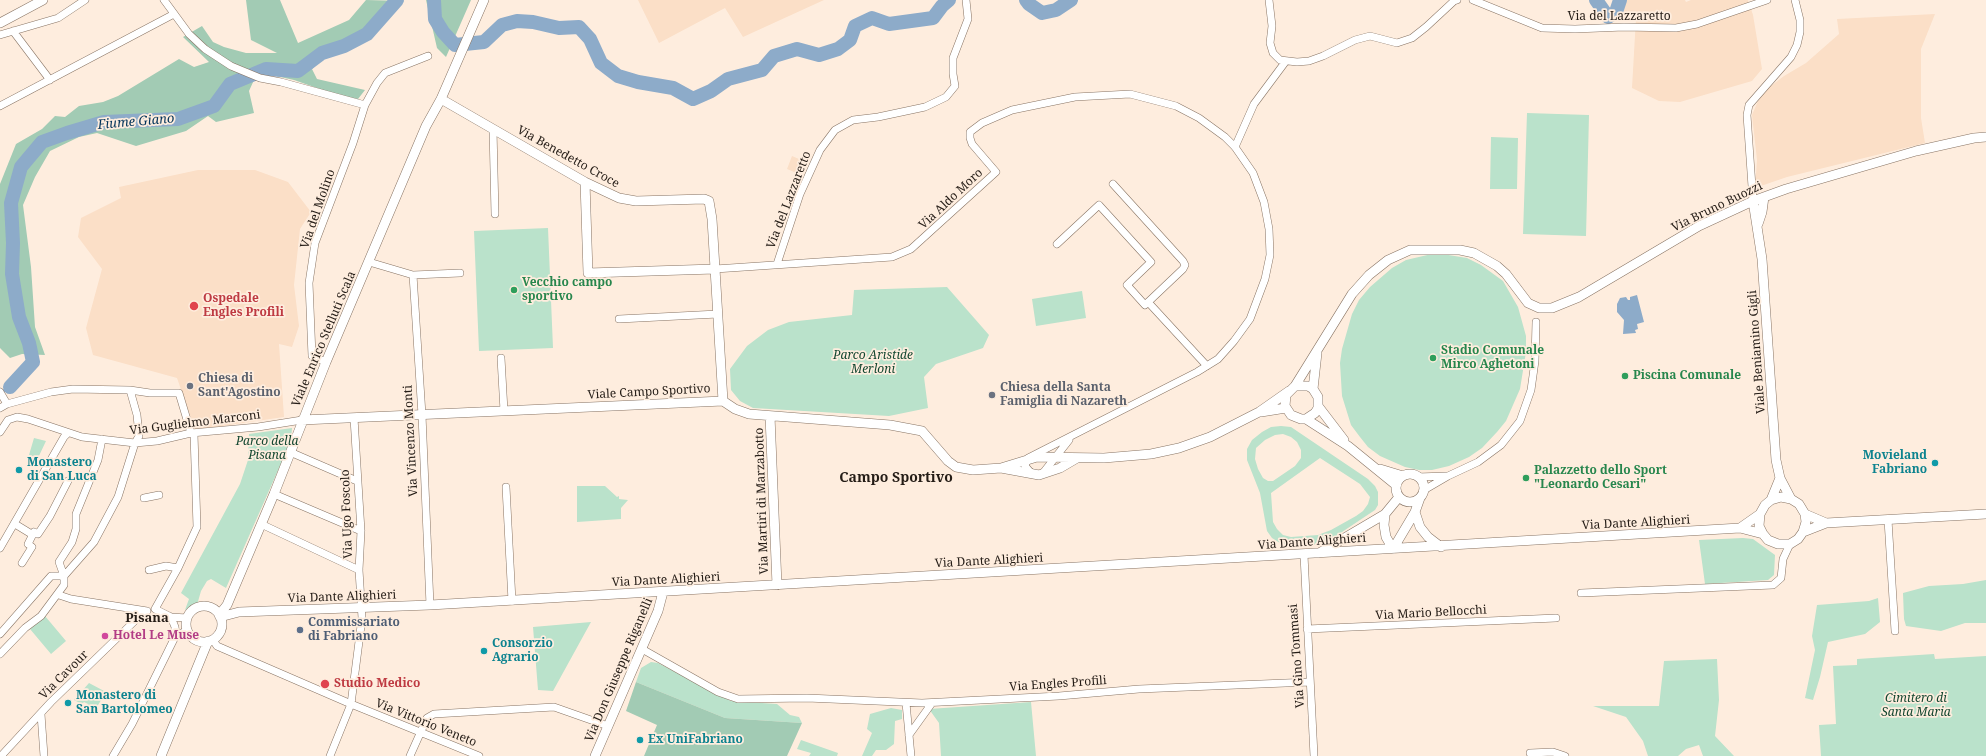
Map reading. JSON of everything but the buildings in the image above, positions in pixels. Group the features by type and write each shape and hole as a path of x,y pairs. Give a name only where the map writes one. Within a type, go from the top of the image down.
{"street":[{"path":"0,23 43,0"},
{"path":"0,35 58,18 85,0"},
{"path":"164,0 194,39 205,49 231,66 260,78 282,82 365,105"},
{"name":"Viale Enrico Stelluti Scala","path":"218,616 227,605 228,599 274,494 326,362 426,126 441,99 484,0"},
{"name":"Via del Lazzaretto","path":"777,264 800,194 820,150 835,130 853,120 878,117 925,107 946,97 955,86 953,58 968,19 966,0"},
{"path":"1269,0 1272,26 1270,43 1273,53 1280,60 1286,61 1309,61 1323,56 1355,40 1370,36 1397,43 1412,38 1457,0"},
{"name":"Via del Lazzaretto","path":"1473,0 1542,28 1575,29 1624,27 1676,28 1697,24 1766,0"},
{"path":"1753,201 1747,115 1752,101 1791,57 1798,45 1800,20 1795,0"},
{"path":"0,106 174,14"},
{"path":"13,31 50,80"},
{"name":"Via del Molino","path":"326,362 312,356 309,283 315,243 353,143 365,105 377,83 385,73 428,56"},
{"path":"1235,147 1254,104 1286,61"},
{"name":"Via Aldo Moro","path":"715,269 892,257 911,249 996,172 972,144 970,132 982,122 1012,110 1075,97 1130,94 1176,106 1199,118 1226,137 1235,147 1252,173 1264,202 1269,229 1270,255 1265,279 1250,319 1234,341 1218,359 1166,390 1028,458"},
{"name":"Via Benedetto Croce","path":"441,99 585,182 619,198 636,201 706,200 710,204 723,401"},
{"path":"493,129 496,214"},
{"name":"Via Bruno Buozzi","path":"1317,350 1333,323 1356,290 1369,275 1388,260 1410,250 1460,250 1474,254 1497,266 1516,285 1528,303 1539,308 1552,308 1579,297 1699,226 1753,201 1916,152 1974,138 1986,137"},
{"path":"585,182 588,273 715,269"},
{"path":"1057,244 1099,205 1151,262 1127,285 1145,306 1185,265 1184,261 1113,184"},
{"name":"Viale Beniamino Gigli","path":"1758,224 1762,212 1764,197"},
{"name":"Viale Beniamino Gigli","path":"1753,201 1753,214 1758,224 1776,460 1780,478 1791,499"},
{"path":"369,262 412,275 460,273"},
{"name":"Via Vincenzo Monti","path":"412,275 422,415 430,606"},
{"path":"1148,302 1206,366"},
{"path":"619,319 718,314"},
{"path":"1385,514 1384,525 1386,537 1393,549 1415,512 1424,490 1448,476 1478,462 1501,445 1520,421 1531,390 1535,361 1536,322"},
{"path":"1317,350 1285,400 1286,408 1295,418 1306,419 1348,446 1396,485 1400,497 1407,502 1420,498"},
{"path":"1313,389 1317,350"},
{"path":"501,358 504,411"},
{"path":"1292,388 1303,385 1313,389 1318,397 1318,406 1315,413 1306,419"},
{"name":"Viale Campo Sportivo","path":"1001,468 1028,458 1077,458 1151,454 1179,448 1210,437 1259,412 1292,388"},
{"path":"0,392 3,406 51,392 73,389 179,393 192,433 196,527 178,568 155,609"},
{"path":"0,634 51,576 64,576 94,542 118,497 135,443 139,436 137,415 130,390"},
{"name":"Viale Campo Sportivo","path":"302,420 723,401 734,409 749,414 890,425 922,431 929,437 944,458 956,467 973,470 1001,468 1038,475 1060,468 1077,458"},
{"path":"1318,406 1348,446"},
{"name":"Viale Campo Sportivo","path":"1259,412 1286,408"},
{"name":"Via Martiri di Marzabotto","path":"770,416 777,585"},
{"name":"Via Guglielmo Marconi","path":"0,432 8,420 17,417 28,419 82,437 135,443 157,441 192,433 302,420"},
{"name":"Via Ugo Foscolo","path":"330,756 351,704 362,618 359,570 361,531 356,480 354,418"},
{"path":"0,548 64,437 68,433"},
{"name":"Via Aldo Moro","path":"1056,457 1070,438"},
{"path":"1,650 40,616 59,595 64,585 64,576 59,562 72,542 76,529 76,514 98,460 102,440"},
{"path":"290,452 356,480"},
{"path":"1043,473 1056,457"},
{"path":"1028,458 1025,466 1032,474"},
{"path":"1376,468 1403,476 1411,474 1418,477 1423,482 1424,490"},
{"path":"1396,485 1403,476"},
{"path":"1418,477 1448,476"},
{"path":"1771,500 1780,478"},
{"path":"22,563 32,547 28,544 34,532 38,534 50,516 68,481"},
{"path":"506,487 512,601"},
{"path":"274,494 361,531"},
{"path":"144,498 159,496"},
{"path":"1316,554 1385,514 1400,497"},
{"path":"1762,534 1759,526 1760,514 1764,506 1771,500 1781,497 1791,499 1799,504 1805,514 1806,522 1804,532 1798,539 1790,544 1778,544 1783,559"},
{"path":"1415,512 1420,527 1428,537 1441,547"},
{"path":"1740,528 1760,514"},
{"path":"1805,514 1826,524"},
{"path":"1804,532 1826,524 1986,514"},
{"path":"1888,520 1895,631"},
{"path":"15,524 33,535"},
{"path":"261,524 359,570"},
{"name":"Via Dante Alighieri","path":"218,616 239,612 430,606 1740,528 1762,534 1768,540 1778,544"},
{"path":"1581,593 1773,585 1781,578 1783,559 1790,544"},
{"name":"Via Gino Tommasi","path":"1304,555 1314,756"},
{"path":"149,570 166,566 178,568"},
{"name":"Via Don Giuseppe Riganelli","path":"595,756 658,611 663,592"},
{"path":"59,595 70,599 145,611 155,609 171,617 187,618"},
{"path":"228,599 239,612"},
{"path":"161,756 202,659 207,641 219,633 218,616 204,606 196,608 187,618 187,631 194,639 207,641"},
{"name":"Via Cavour","path":"1,756 67,686 145,611"},
{"path":"113,756 132,724 176,635 171,617"},
{"name":"Via Mario Bellocchi","path":"1307,629 1556,618"},
{"path":"176,635 187,631"},
{"name":"Via Vittorio Veneto","path":"207,641 351,704 479,756"},
{"name":"Via Engles Profili","path":"642,649 718,692 738,698 807,698 932,703 1059,696 1139,689 1310,682"},
{"path":"906,703 911,756"},
{"path":"909,735 932,703"},
{"path":"410,756 427,718 434,714 554,707 608,726"},
{"path":"41,714 44,756"},
{"path":"1530,753 1553,752 1565,756"}],"shaded area":[{"path":"638,0 824,0 743,37 725,8 659,43"},
{"path":"1625,0 1685,0 1686,2 1691,0 1748,0 1753,15 1762,69 1752,81 1680,102 1659,101 1632,88 1636,18 1620,14"},
{"path":"1935,14 1921,49 1921,118 1925,143 1787,177 1755,188 1757,160 1752,115 1758,101 1767,89 1784,76 1806,63 1839,34 1837,19"},
{"path":"792,156 806,162 801,175 787,169"},
{"name":"Ospedale Engles Profili","path":"198,170 255,170 288,182 311,212 300,229 294,285 299,326 292,347 279,344 284,417 195,430 177,378 93,355 86,328 102,269 78,237 81,218 121,198 119,187"}],"green space":[{"path":"246,0 280,0 298,43 349,20 366,0 404,1 359,33 337,45 312,69 317,79 365,90 358,99 340,96 294,80 267,74 254,80 249,91 254,113 216,122 208,116 186,131 136,146 97,133 79,137 50,151 35,177 23,205 31,267 35,327 45,355 22,354 10,358 0,348 0,184 16,144 42,129 55,116 65,117 79,106 103,102 118,96 179,59 194,67 209,62 183,37 202,26 213,42 224,47 246,53 277,53 251,40"},
{"path":"426,0 471,0 446,57 437,48"},
{"path":"1527,113 1589,115 1586,236 1523,234"},
{"path":"1491,137 1518,138 1517,189 1490,189"},
{"name":"Vecchio campo sportivo","path":"548,228 553,348 479,351 474,231"},
{"name":"Stadio Comunale Mirco Aghetoni","path":"1436,253 1467,258 1481,265 1503,281 1518,307 1526,336 1526,352 1520,389 1506,421 1497,432 1482,448 1469,457 1449,466 1432,470 1419,470 1405,467 1380,456 1368,447 1351,425 1342,396 1340,363 1342,349 1352,314 1359,300 1370,287 1392,268 1406,260"},
{"name":"Parco Aristide Merloni","path":"947,287 989,335 983,348 936,364 924,377 928,408 889,416 753,408 740,401 731,390 730,369 747,346 768,330 789,322 852,315 854,290"},
{"path":"1082,291 1086,318 1036,326 1032,299"},
{"path":"1271,427 1291,427 1368,479 1375,486 1378,492 1378,505 1375,510 1333,538 1311,546 1290,546 1280,543 1272,538 1267,531 1260,493 1247,460 1247,449 1252,440","holes":["1283,434 1291,437 1297,442 1301,450 1301,458 1295,466 1273,481 1268,481 1263,478 1258,469 1255,459 1256,448 1265,440 1275,435","1320,458 1360,484 1370,497 1368,504 1363,511 1356,516 1331,530 1318,535 1291,537 1283,535 1273,522 1271,493"]},
{"name":"Parco della Pisana","path":"292,428 291,441 226,588 211,579 207,581 201,591 197,605 185,610 189,599 181,593 240,484 248,460 249,434"},
{"path":"34,438 46,441 38,458 29,455"},
{"path":"577,486 605,486 617,497 619,496 619,499 628,500 621,508 621,519 577,522"},
{"path":"1753,539 1775,555 1774,575 1768,580 1705,584 1699,540"},
{"path":"1986,580 1986,623 1965,623 1941,631 1906,626 1904,619 1903,593 1929,586 1963,584"},
{"path":"1878,598 1880,622 1865,634 1828,642 1813,700 1805,698 1815,650 1812,636 1817,605 1869,601"},
{"path":"45,616 66,641 51,654 30,629"},
{"path":"591,622 553,691 538,690 533,627"},
{"name":"Cimitero di Santa Maria","path":"1934,654 1935,659 1986,656 1986,756 1821,756 1819,725 1836,724 1833,666 1857,665 1857,659"},
{"path":"1717,659 1719,700 1715,736 1734,756 1703,756 1699,745 1686,749 1678,756 1648,756 1643,741 1626,717 1593,706 1659,706 1664,661"},
{"path":"651,662 658,663 731,701 777,704 790,715 799,717 802,723 725,718 636,682 641,668"},
{"path":"636,682 725,718 802,723 787,756 644,756 657,725 626,711"},
{"path":"89,683 106,692 95,710 87,706 88,704 84,702 82,704 74,700"},
{"path":"1031,702 1036,756 941,756 939,723 929,709"},
{"path":"891,708 902,710 902,719 895,721 894,744 886,750 876,750 872,756 862,756 872,733 867,729 870,714"},
{"path":"801,740 838,753 837,756 809,756 811,753 797,749"}],"water":[{"path":"1637,295 1644,322 1637,324 1638,329 1635,330 1636,333 1623,334 1624,320 1617,312 1617,304 1620,298 1626,297 1630,300 1630,297"}],"waterway":[{"name":"Fiume Giano","path":"10,387 33,362 29,343 19,317 12,274 13,243 11,203 21,167 42,142 104,122 178,119 214,106 230,84 266,69 298,71 322,53 344,46 367,34 397,0"},
{"name":"Fiume Giano","path":"434,0 435,19 443,32 455,45 484,42 502,25 517,21 533,22 559,28 579,27 590,39 601,63 618,76 638,82 673,88 693,99 711,91 728,79 762,70 774,56 797,49 819,55 838,49 850,40 855,26 872,18 889,24 933,18 942,6 949,0"},
{"name":"Fiume Giano","path":"1026,0 1029,4 1042,13 1056,10 1071,0"},
{"name":"Fiume Giano","path":"1596,0 1608,17 1616,12 1620,0"},
{"name":"Fiume Giano","path":"0,390 7,391 10,387"}],"place":[{"name":"Vecchio campo sportivo","path":"514,290"},
{"name":"Ospedale Engles Profili","path":"194,306"},
{"name":"Stadio Comunale Mirco Aghetoni","path":"1433,358"},
{"name":"Piscina Comunale","path":"1625,376"},
{"name":"Chiesa di Sant'Agostino","path":"190,386"},
{"name":"Chiesa della Santa Famiglia di Nazareth","path":"992,395"},
{"name":"Movieland Fabriano","path":"1935,463"},
{"name":"Monastero di San Luca","path":"19,470"},
{"name":"Palazzetto dello Sport \"Leonardo Cesari\"","path":"1526,478"},
{"name":"Commissariato di Fabriano","path":"300,630"},
{"name":"Hotel Le Muse","path":"105,636"},
{"name":"Consorzio Agrario","path":"484,651"},
{"name":"Studio Medico","path":"325,684"},
{"name":"Monastero di San Bartolomeo","path":"68,703"},
{"name":"Ex UniFabriano","path":"640,740"}],"district":[{"name":"Campo Sportivo","path":"896,478"},
{"name":"Pisana","path":"147,618"}]}
